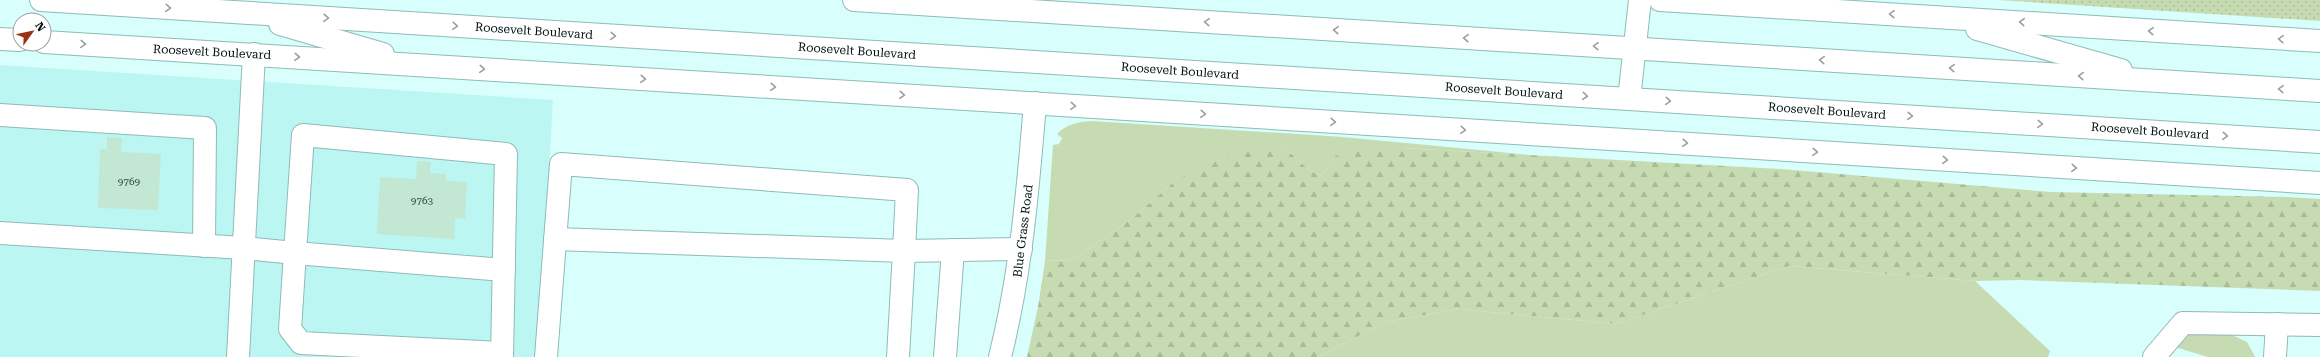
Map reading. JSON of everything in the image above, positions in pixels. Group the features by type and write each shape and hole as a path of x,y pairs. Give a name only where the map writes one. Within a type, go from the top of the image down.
{"main road":[{"name":"Roosevelt Boulevard","path":"41,0 87,1 242,12 2320,142"},
{"path":"854,0 2320,91"},
{"path":"1629,99 1640,0"},
{"path":"1660,0 2320,41"},
{"path":"242,12 421,65"},
{"path":"1937,17 2160,81"},
{"path":"0,39 12,40"},
{"name":"Roosevelt Boulevard","path":"52,42 2320,183"},
{"path":"238,357 254,54"},
{"name":"Blue Grass Road","path":"1000,357 1011,313 1021,249 1028,195 1034,103"},
{"path":"0,115 205,128 204,246"},
{"path":"303,135 506,154 504,270 502,355 301,343 290,329 303,135"},
{"path":"546,357 561,164 907,190 898,357"},
{"path":"0,233 244,248 504,270"},
{"path":"555,239 904,251 1021,249"},
{"path":"945,357 953,250"},
{"path":"2154,357 2183,322 2320,325"},
{"path":"2275,357 2277,324"}],"shaded area":[{"path":"0,65 553,100 538,357 0,357"}],"green space":[{"path":"1998,0 2320,0 2320,21"},
{"path":"1091,121 1343,137 1530,155 1403,148 1335,156 1321,176 1308,169 1286,149 1175,181 1130,220 1073,260 1045,261 1053,145 1059,144 1062,138 1057,134 1068,126"},
{"path":"1365,148 1403,148 1781,169 2051,192 2320,199 2320,291 2020,280 1975,281 1789,266 1616,324 1459,309 1385,322 1318,357 1027,357 1038,307 1045,261 1073,260 1130,220 1175,181 1197,169 1242,151 1286,149 1308,169 1321,176 1335,156"},
{"path":"1789,266 1975,281 2050,351 2048,357 1318,357 1385,322 1459,309 1616,324"},
{"path":"2195,328 2221,330 2247,342 2255,357 2208,357 2175,347 2179,336"}],"building":[{"path":"107,137 122,138 121,152 161,154 158,210 98,208 100,149 107,149"},
{"path":"417,161 431,162 430,173 446,174 446,181 467,182 465,219 455,218 454,239 377,234 380,177 416,179"}]}
